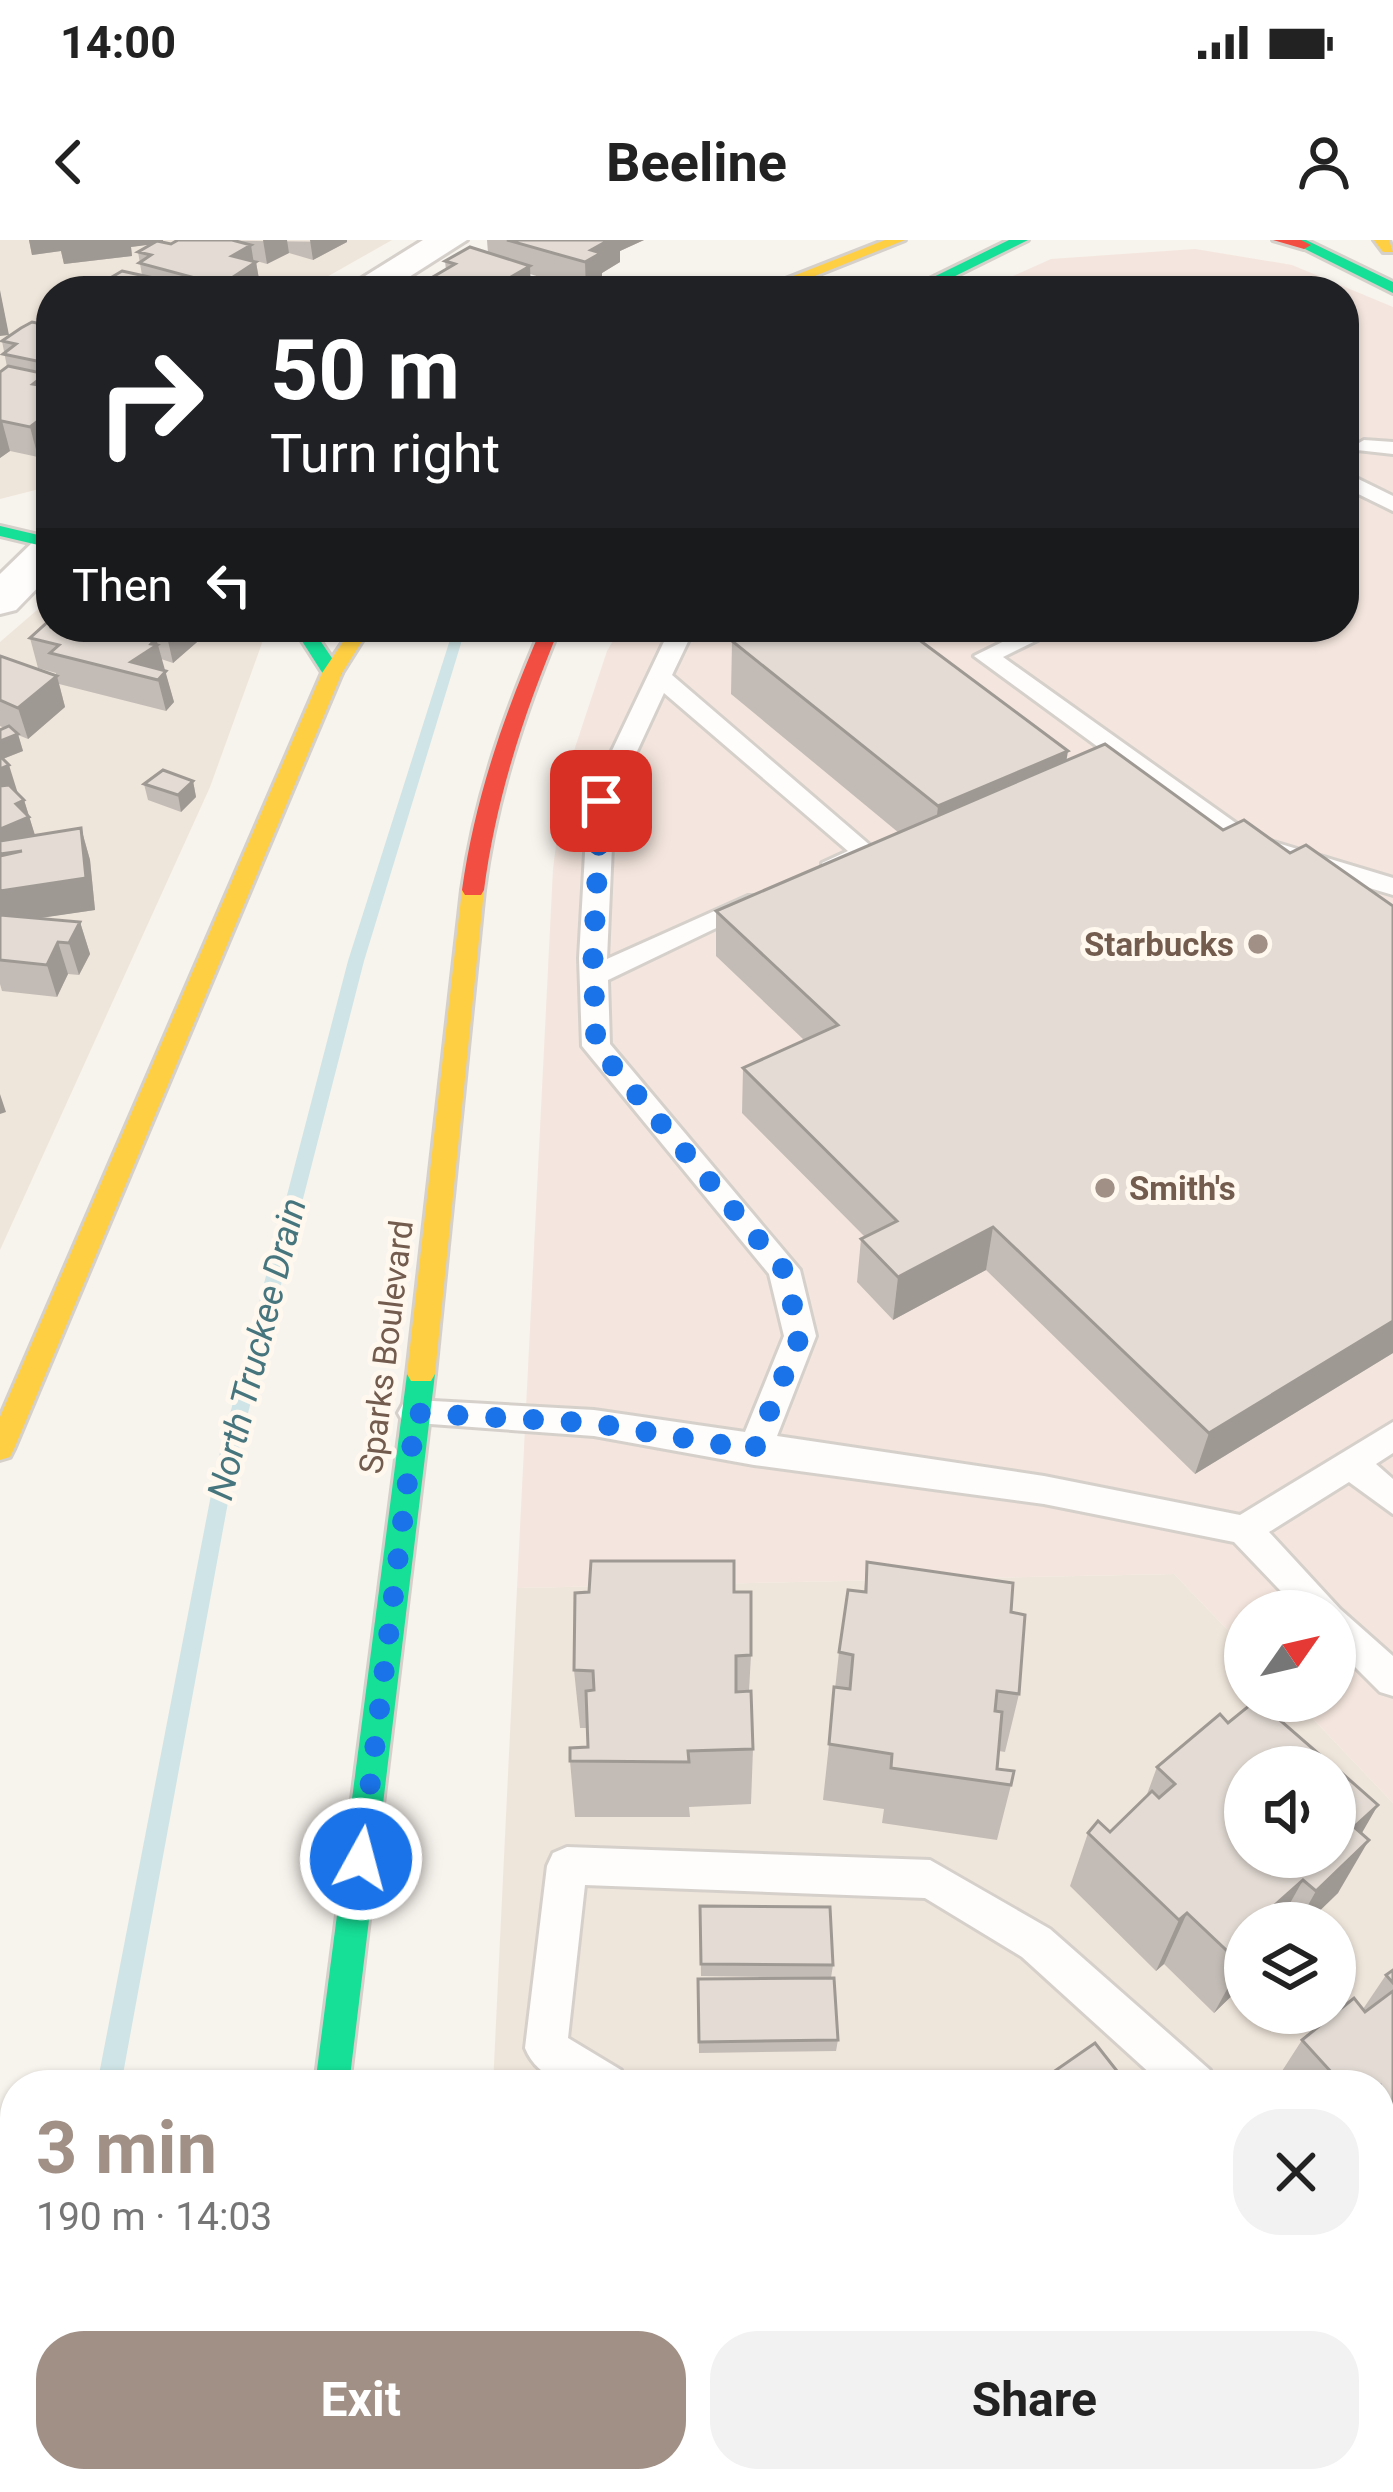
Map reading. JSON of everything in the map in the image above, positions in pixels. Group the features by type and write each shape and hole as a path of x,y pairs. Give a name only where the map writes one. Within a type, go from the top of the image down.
{"main road":[{"path":"803,276 898,240"},
{"path":"944,276 1021,240"},
{"path":"988,255 1052,240"},
{"path":"1292,242 1393,289"},
{"path":"0,531 36,542"},
{"path":"312,642 332,673"},
{"path":"0,1449 332,673 352,642"},
{"name":"Sparks Boulevard","path":"334,2070 416,1413 480,827 508,724 544,642"}],"street":[{"path":"386,276 449,240"},
{"path":"0,600 36,562"}],"lane":[{"path":"1364,446 1393,448"},
{"path":"1359,487 1393,506"},
{"path":"676,642 601,801 596,1046 784,1270 800,1336 754,1450"},
{"path":"1018,642 986,656 1245,842 1393,887"},
{"path":"594,975 866,853 659,676"},
{"path":"416,1413 594,1423 1044,1490 1244,1530 1303,1590"},
{"path":"1244,1530 1393,1436"},
{"path":"1351,1462 1393,1500"},
{"path":"1356,1643 1393,1680"},
{"path":"582,2070 546,2048 567,1866 930,1879 1036,1943 1178,2070"}],"shaded area":[{"path":"0,240 392,240 328,276 36,276 36,490 0,499"},
{"path":"1195,249 1292,265 1318,276 1013,276 1051,259"},
{"path":"1359,293 1393,307 1393,1803 1356,1764 1356,1746 1339,1746 1316,1722 1356,1722 1356,1590 1224,1590 1224,1626 1174,1574 517,1588 553,869 564,781 612,642 1359,642"},
{"path":"36,611 36,642 262,642 210,787 0,1250 0,642"},
{"path":"1174,1574 1224,1626 1224,1722 1316,1722 1339,1746 1224,1746 1224,1878 1356,1878 1356,1764 1393,1803 1393,2070 494,2070 517,1588"}],"building":[{"path":"232,240 251,245 232,256 256,262 235,276 187,276 139,263 151,255 138,252 157,241"},
{"path":"507,240 609,240 591,250 601,253 585,262"},
{"path":"470,247 530,266 513,276 434,276 455,264 445,261"},
{"path":"36,323 36,361 3,354 16,344 2,341"},
{"path":"8,366 36,372 36,422 30,427 0,422 0,372"},
{"path":"47,642 153,642 157,645 131,662 166,671 158,680 50,653 59,645"},
{"path":"733,642 922,642 1068,751 938,806"},
{"path":"0,656 57,676 18,708 0,700"},
{"path":"9,726 18,734 0,741 0,730"},
{"name":"Smith's","path":"1105,744 1223,830 1244,820 1290,853 1306,845 1393,906 1393,1321 1209,1433 993,1227 898,1277 861,1239 897,1221 743,1068 838,1025 716,911"},
{"path":"163,770 193,781 178,795 144,784"},
{"path":"9,785 24,800 16,804 29,817 0,829 0,786"},
{"path":"81,828 86,878 0,891 0,856 22,851 0,854 0,841"},
{"path":"0,915 80,922 69,943 58,942 47,965 0,960"},
{"path":"591,1561 734,1561 734,1592 751,1592 751,1655 736,1656 736,1692 751,1691 753,1749 688,1751 689,1762 570,1761 570,1748 588,1747 586,1691 594,1690 593,1671 574,1670 575,1593 589,1592"},
{"path":"867,1562 1013,1583 1011,1612 1025,1615 1019,1694 997,1691 995,1711 1002,1712 997,1769 1014,1771 1011,1785 891,1768 892,1754 829,1744 834,1687 850,1689 853,1655 839,1652 848,1590 866,1592"},
{"path":"1220,1714 1228,1723 1282,1722 1310,1746 1224,1746 1224,1878 1330,1878 1316,1891 1303,1880 1278,1902 1224,1902 1224,1948 1187,1913 1179,1920 1088,1833 1098,1821 1110,1832 1152,1791 1159,1798 1175,1784 1157,1767"},
{"path":"1356,1786 1378,1805 1356,1825"},
{"path":"1356,1829 1369,1840 1356,1853"},
{"path":"700,1906 830,1907 833,1965 701,1964"},
{"path":"834,1978 838,2040 699,2042 698,1979"},
{"path":"1393,1991 1393,2070 1329,2070 1302,2040 1309,2034 1356,2034 1356,2001 1365,2012"},
{"path":"1095,2043 1116,2070 1056,2070"}],"waterway":[{"name":"North Truckee Drain","path":"112,2070 226,1464 356,961 455,642"}],"traffic: fast":[{"path":"945,276 1021,240"},
{"path":"1294,240 1393,288"},
{"path":"0,531 36,539"},
{"path":"312,642 332,673"},
{"path":"334,2070 421,1374"}],"traffic: slow":[{"path":"803,276 898,240"},
{"path":"1381,240 1388,249"},
{"path":"0,1449 332,673 352,642"},
{"path":"421,1374 473,890"}],"traffic: jam":[{"path":"1280,240 1304,245"},
{"path":"473,890 484,821 502,756 545,642"}],"place":[{"name":"Starbucks","path":"1258,944"},
{"name":"Smith's","path":"1105,1188"}],"route":[{"path":"361,1859 416,1413 594,1423 754,1450 800,1336 784,1270 596,1046 593,958 601,801"}]}
